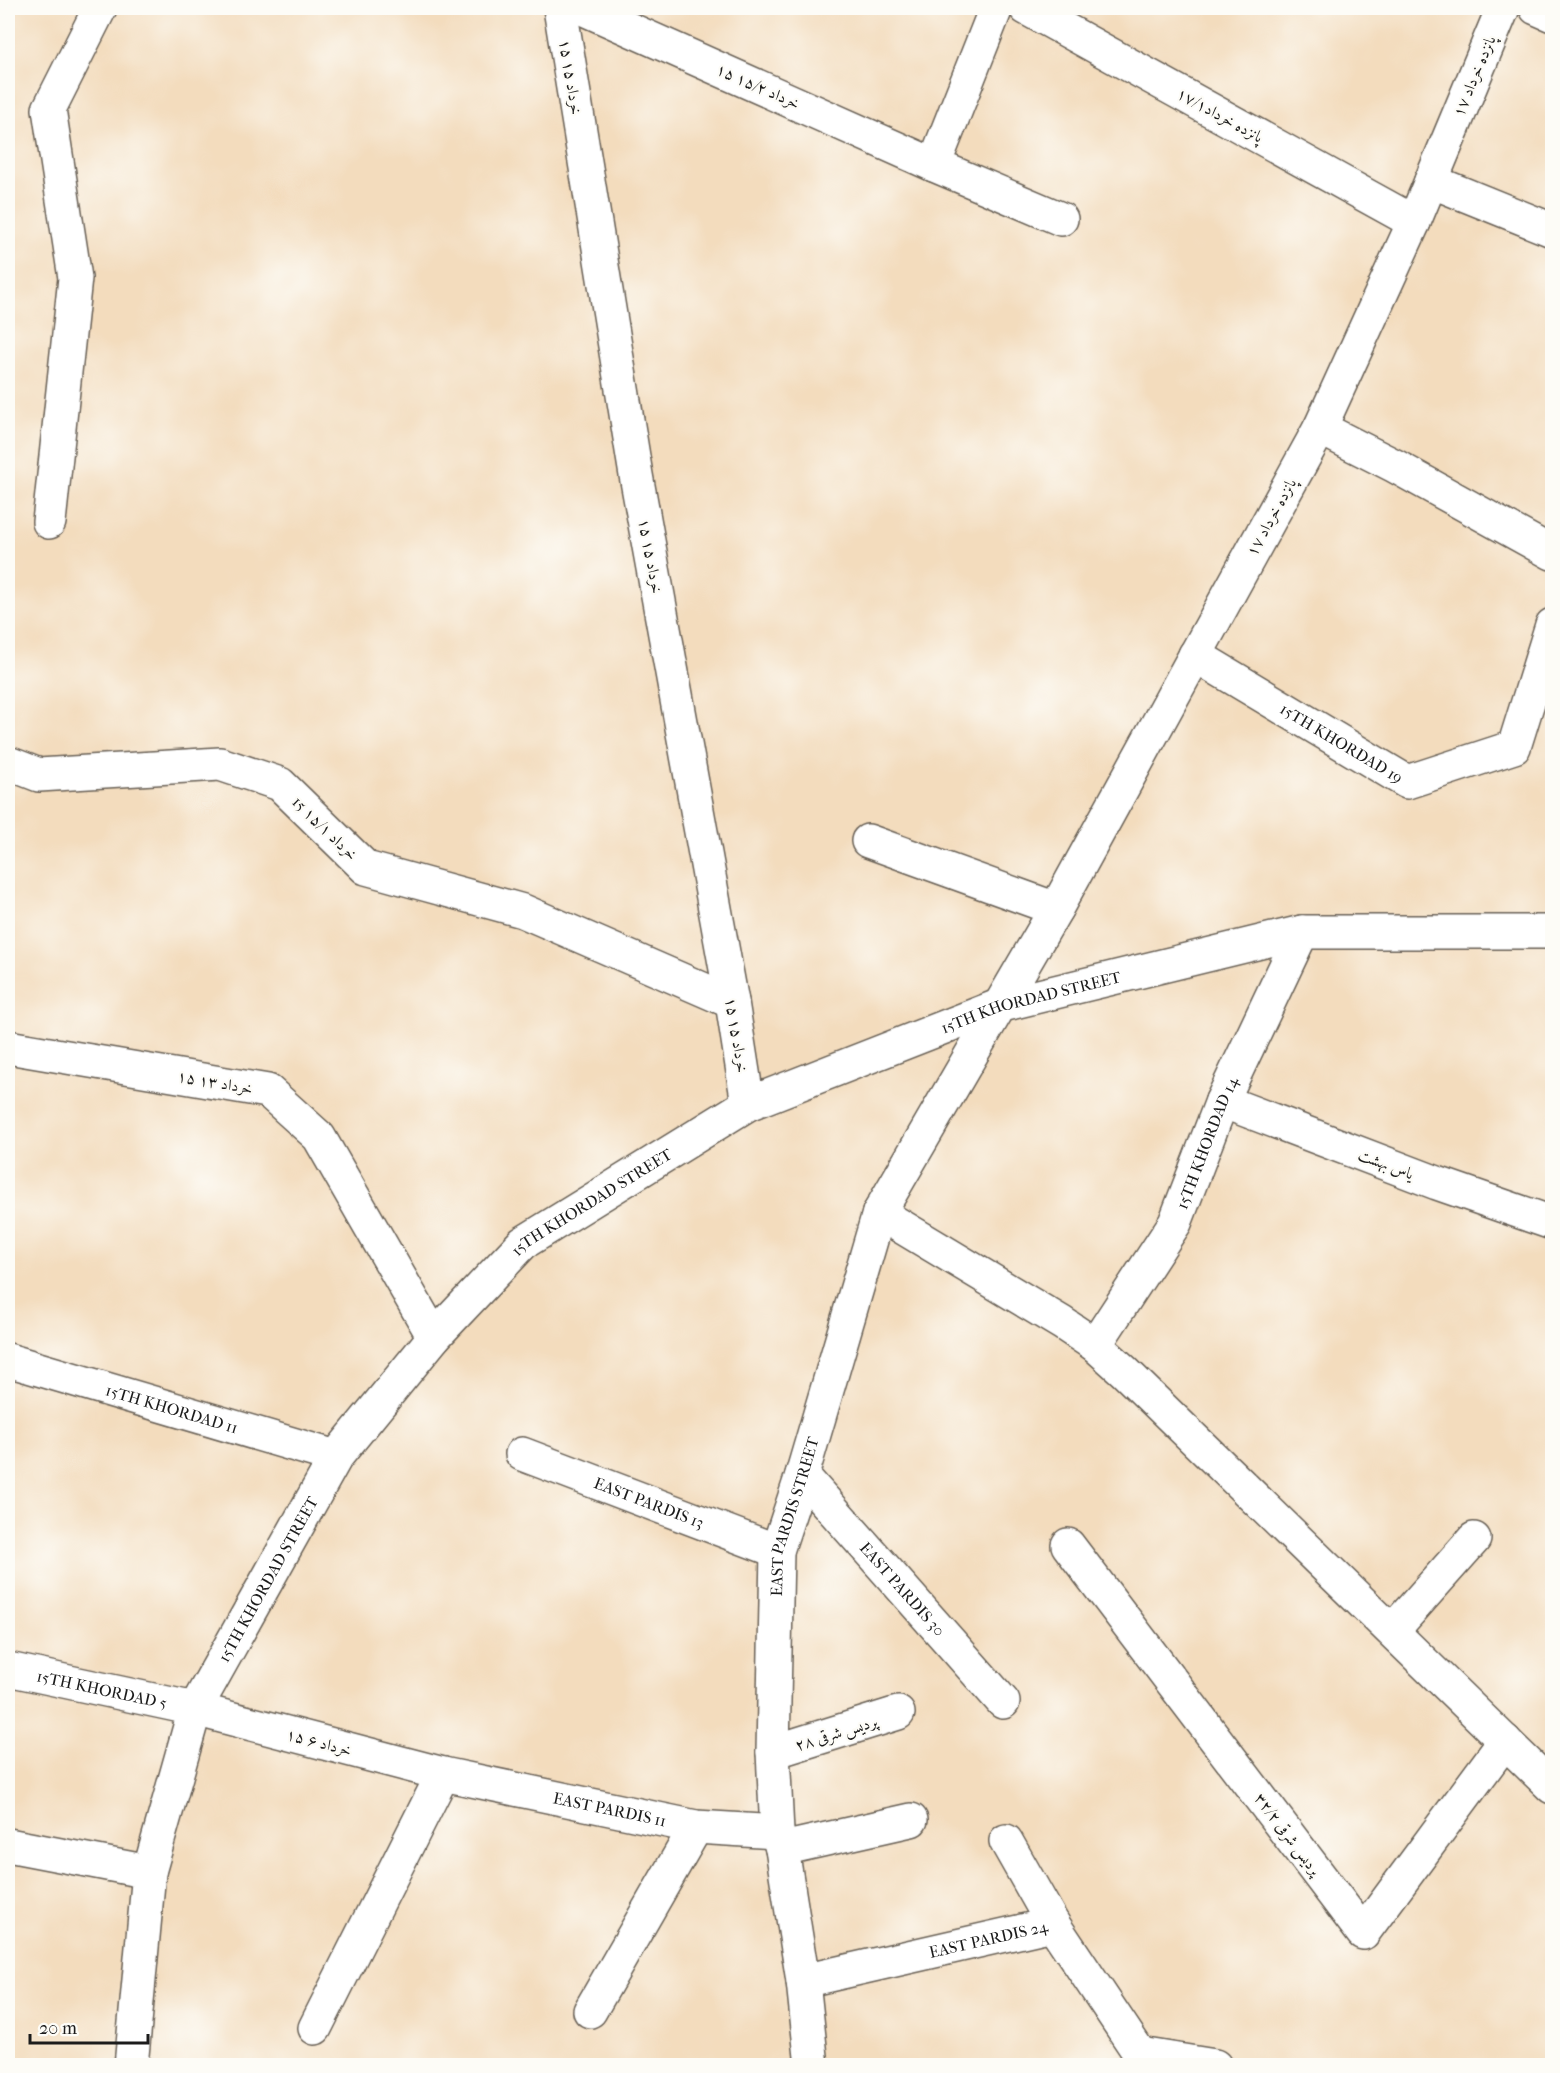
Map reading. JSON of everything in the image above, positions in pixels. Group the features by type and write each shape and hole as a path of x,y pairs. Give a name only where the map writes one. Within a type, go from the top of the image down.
{"street":[{"path":"49,522 75,278 49,109 100,8"},
{"name":"۱۵ خرداد ۱۵","path":"560,8 636,475 732,1002 748,1104"},
{"name":"۱۵ خرداد ۱۵/۲","path":"582,8 1061,219"},
{"path":"934,165 996,8"},
{"name":"پانزده خرداد۱۷/۱","path":"1026,8 1414,222"},
{"name":"پانزده خرداد ۱۷","path":"998,1006 1056,909 1320,428 1414,222 1503,8"},
{"path":"1536,8 1552,15"},
{"path":"1431,181 1552,230"},
{"path":"1320,428 1395,466 1552,553"},
{"name":"15TH KHORDAD 19","path":"1195,655 1407,782 1514,747 1552,625"},
{"name":"15 خرداد ۱۵/۱","path":"8,763 39,775 220,765 280,784 366,868 523,910 732,1002"},
{"path":"868,841 1056,909"},
{"name":"15TH KHORDAD STREET","path":"131,2066 149,1872 195,1709 336,1457 434,1337 523,1243 748,1104 998,1006 1302,932 1552,932"},
{"name":"15TH KHORDAD 14","path":"1095,1345 1175,1223 1222,1101 1302,932"},
{"name":"EAST PARDIS STREET","path":"812,2066 803,1981 779,1840 774,1752 777,1551 802,1475 879,1213 998,1006"},
{"name":"۱۵ خرداد ۱۳","path":"8,1047 268,1091 319,1137 434,1337"},
{"name":"یاس بهشت","path":"1222,1101 1437,1183 1552,1223"},
{"path":"879,1213 1095,1345 1393,1630 1552,1787"},
{"name":"15TH KHORDAD 11","path":"8,1360 336,1457"},
{"name":"EAST PARDIS 13","path":"522,1454 777,1551"},
{"name":"EAST PARDIS 30","path":"802,1475 1003,1702"},
{"path":"1393,1630 1474,1539"},
{"name":"پردیس شرقی ۳۲/۲","path":"1068,1545 1363,1933 1505,1741"},
{"name":"15TH KHORDAD 5","path":"8,1669 195,1709"},
{"name":"۱۵ خرداد ۶","path":"195,1709 443,1774"},
{"name":"پردیس شرقی ۲۸","path":"774,1752 898,1713"},
{"path":"315,2028 443,1774"},
{"name":"EAST PARDIS 11","path":"443,1774 696,1827 779,1840 911,1820"},
{"path":"590,2012 696,1827"},
{"path":"1006,1841 1053,1924"},
{"path":"8,1845 149,1872"},
{"name":"EAST PARDIS 24","path":"803,1981 1053,1924 1140,2054 1215,2066"}]}
